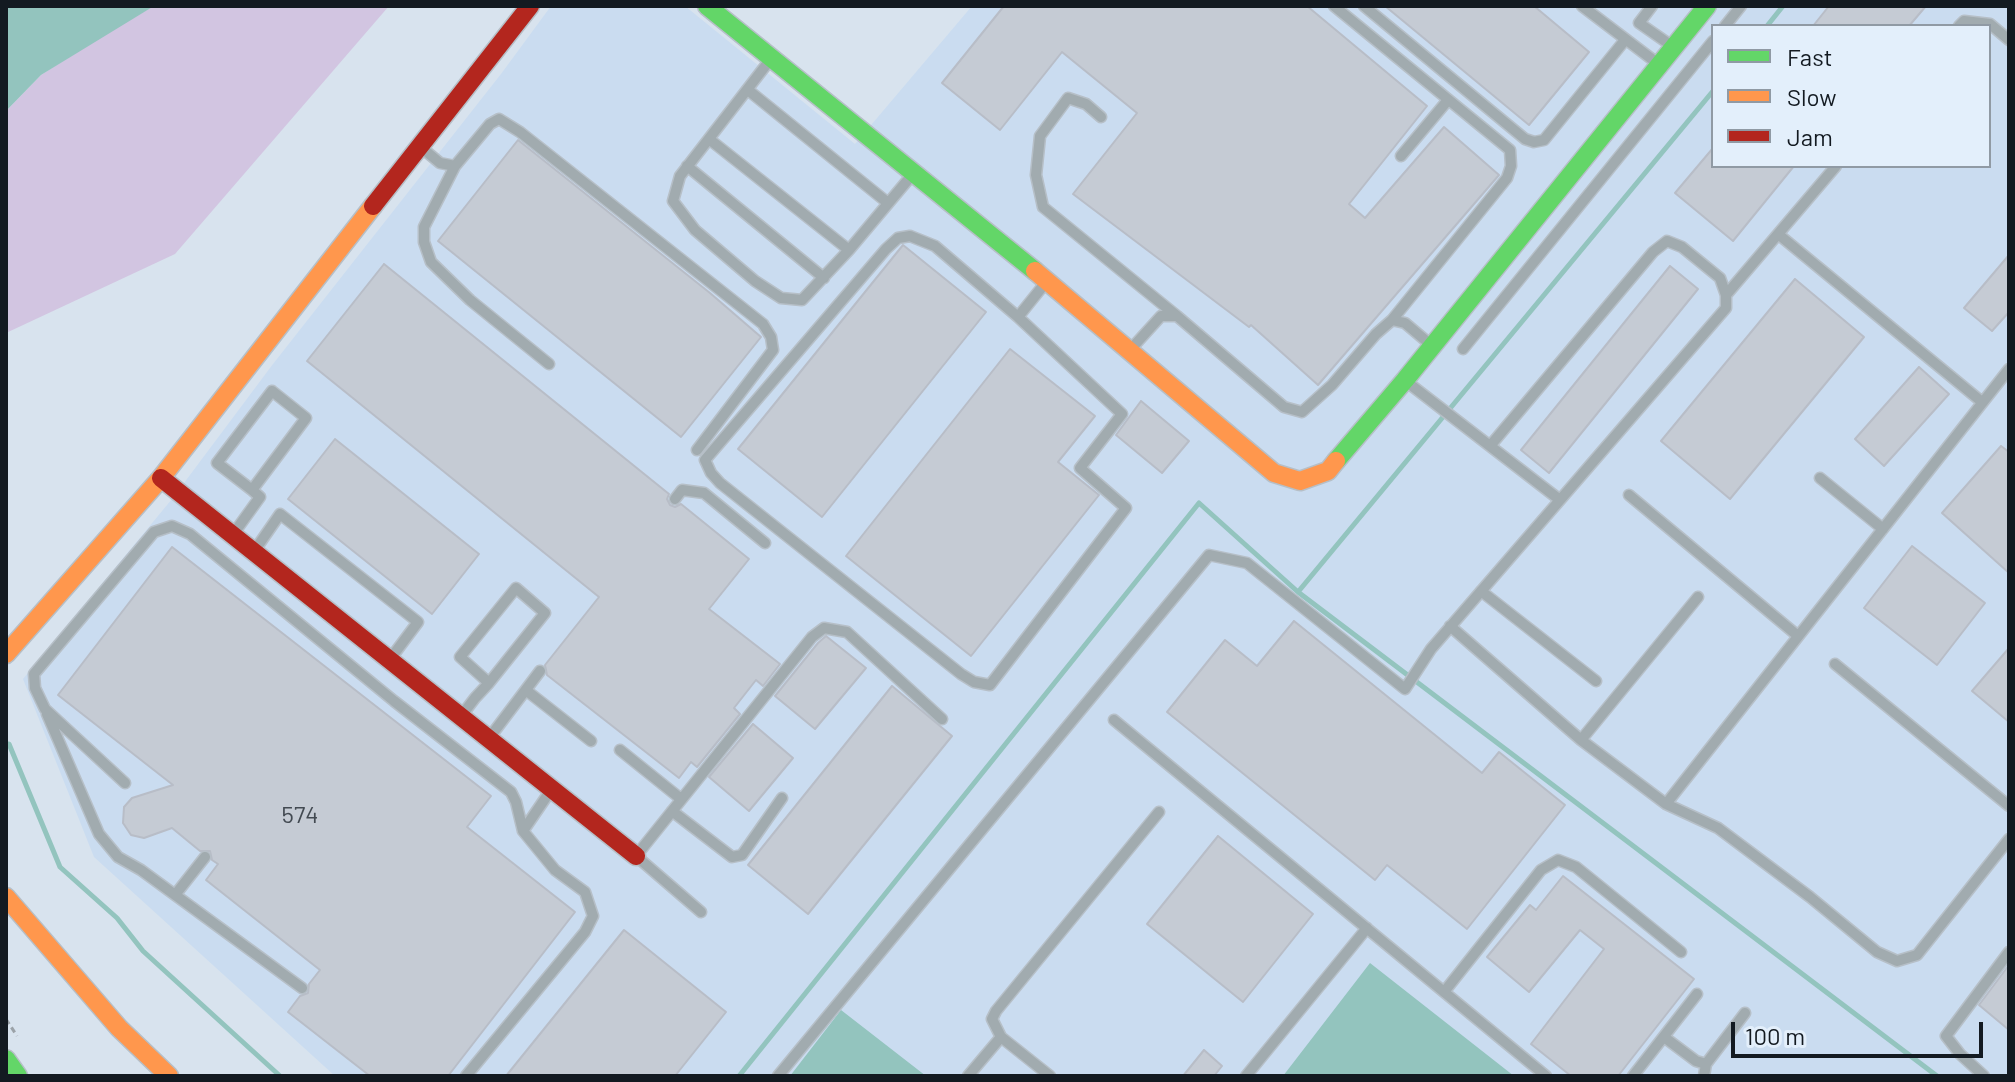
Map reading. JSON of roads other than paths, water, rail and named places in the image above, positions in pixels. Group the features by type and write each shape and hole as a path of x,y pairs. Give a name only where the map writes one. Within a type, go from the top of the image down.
{"main road":[{"path":"6,654 161,478 530,6"},
{"path":"707,6 1047,281 1274,473 1300,481 1328,471 1433,346 1707,6"},
{"path":"161,478 390,660 403,690 461,716 636,856"},
{"path":"6,897 119,1028 169,1076"},
{"path":"6,1059 18,1076"}],"lane":[{"path":"1101,117 1086,104 1068,98 1040,136 1036,175 1043,207 1284,407 1302,412 1332,385 1392,320 1507,178 1511,166 1510,150 1334,6"},
{"path":"1364,6 1525,139 1534,142 1544,140 1625,40"},
{"path":"1582,6 1659,65"},
{"path":"1652,6 1639,23 1674,47"},
{"path":"1727,24 1741,6"},
{"path":"1961,24 1964,21 1990,24"},
{"path":"1991,25 2009,40"},
{"path":"1463,349 1711,43"},
{"path":"772,58 680,176 673,201 695,230 755,281 781,298 802,300 914,173"},
{"path":"748,90 888,203"},
{"path":"1401,156 1448,100"},
{"path":"549,364 470,300 431,262 424,242 424,227 455,166 490,124 499,119 520,132 763,324 771,337 773,350 697,450"},
{"path":"709,139 849,250"},
{"path":"421,146 440,163 455,166"},
{"path":"687,166 824,278"},
{"path":"1726,295 1834,168"},
{"path":"1778,234 1982,402"},
{"path":"910,236 935,246 1018,317 1122,414 1080,468 1126,508 990,685 974,682 961,674 720,483 705,460 898,238 910,236"},
{"path":"778,1076 1209,555 1247,563 1405,689 1450,626 1726,308 1726,295 1720,278 1682,247 1667,241 1653,252 1490,446"},
{"path":"1018,317 1047,281"},
{"path":"1129,351 1161,316 1177,316"},
{"path":"1392,320 1405,323 1433,346"},
{"path":"1666,804 2009,369"},
{"path":"1405,380 1560,500"},
{"path":"232,535 260,497 217,463 272,391 306,418 252,490"},
{"path":"1820,478 1883,529"},
{"path":"675,499 682,490 704,493 765,543"},
{"path":"1629,495 1798,636"},
{"path":"254,552 280,514 418,622 390,660"},
{"path":"302,988 141,870 118,857 99,834 35,688 34,674 154,532 172,526 190,534 403,690 511,792 523,831 555,870 585,892 593,916 585,932 466,1076"},
{"path":"461,716 489,683 545,613 516,588 460,657 489,683"},
{"path":"1481,591 1596,681"},
{"path":"1581,740 1698,597"},
{"path":"1450,626 1581,740 1666,804 1718,828 1877,952 1897,961 1917,955 2009,839"},
{"path":"701,912 636,856 812,637 824,628 847,632 942,719"},
{"path":"1835,664 2009,806"},
{"path":"488,738 540,671"},
{"path":"527,691 591,741"},
{"path":"45,709 125,783"},
{"path":"1114,720 1546,1076"},
{"path":"620,750 681,799"},
{"path":"523,831 552,789"},
{"path":"672,811 732,857 742,855 782,798"},
{"path":"1050,1076 1001,1037 992,1019 1159,812"},
{"path":"175,895 205,857"},
{"path":"1444,992 1541,870 1558,860 1576,867 1681,952"},
{"path":"1246,1076 1367,928"},
{"path":"1984,1076 1946,1036 2009,952"},
{"path":"1633,1076 1697,994"},
{"path":"1704,1076 1706,1064 1745,1013"},
{"path":"968,1076 1001,1037"},
{"path":"1664,1037 1696,1061 1706,1064"}],"waterway":[{"path":"1769,24 1783,6"},
{"path":"739,1076 1199,503 1298,592 1711,93"},
{"path":"1298,592 1937,1076"},
{"path":"6,744 9,744 60,867 117,918 143,951 280,1076"}]}
